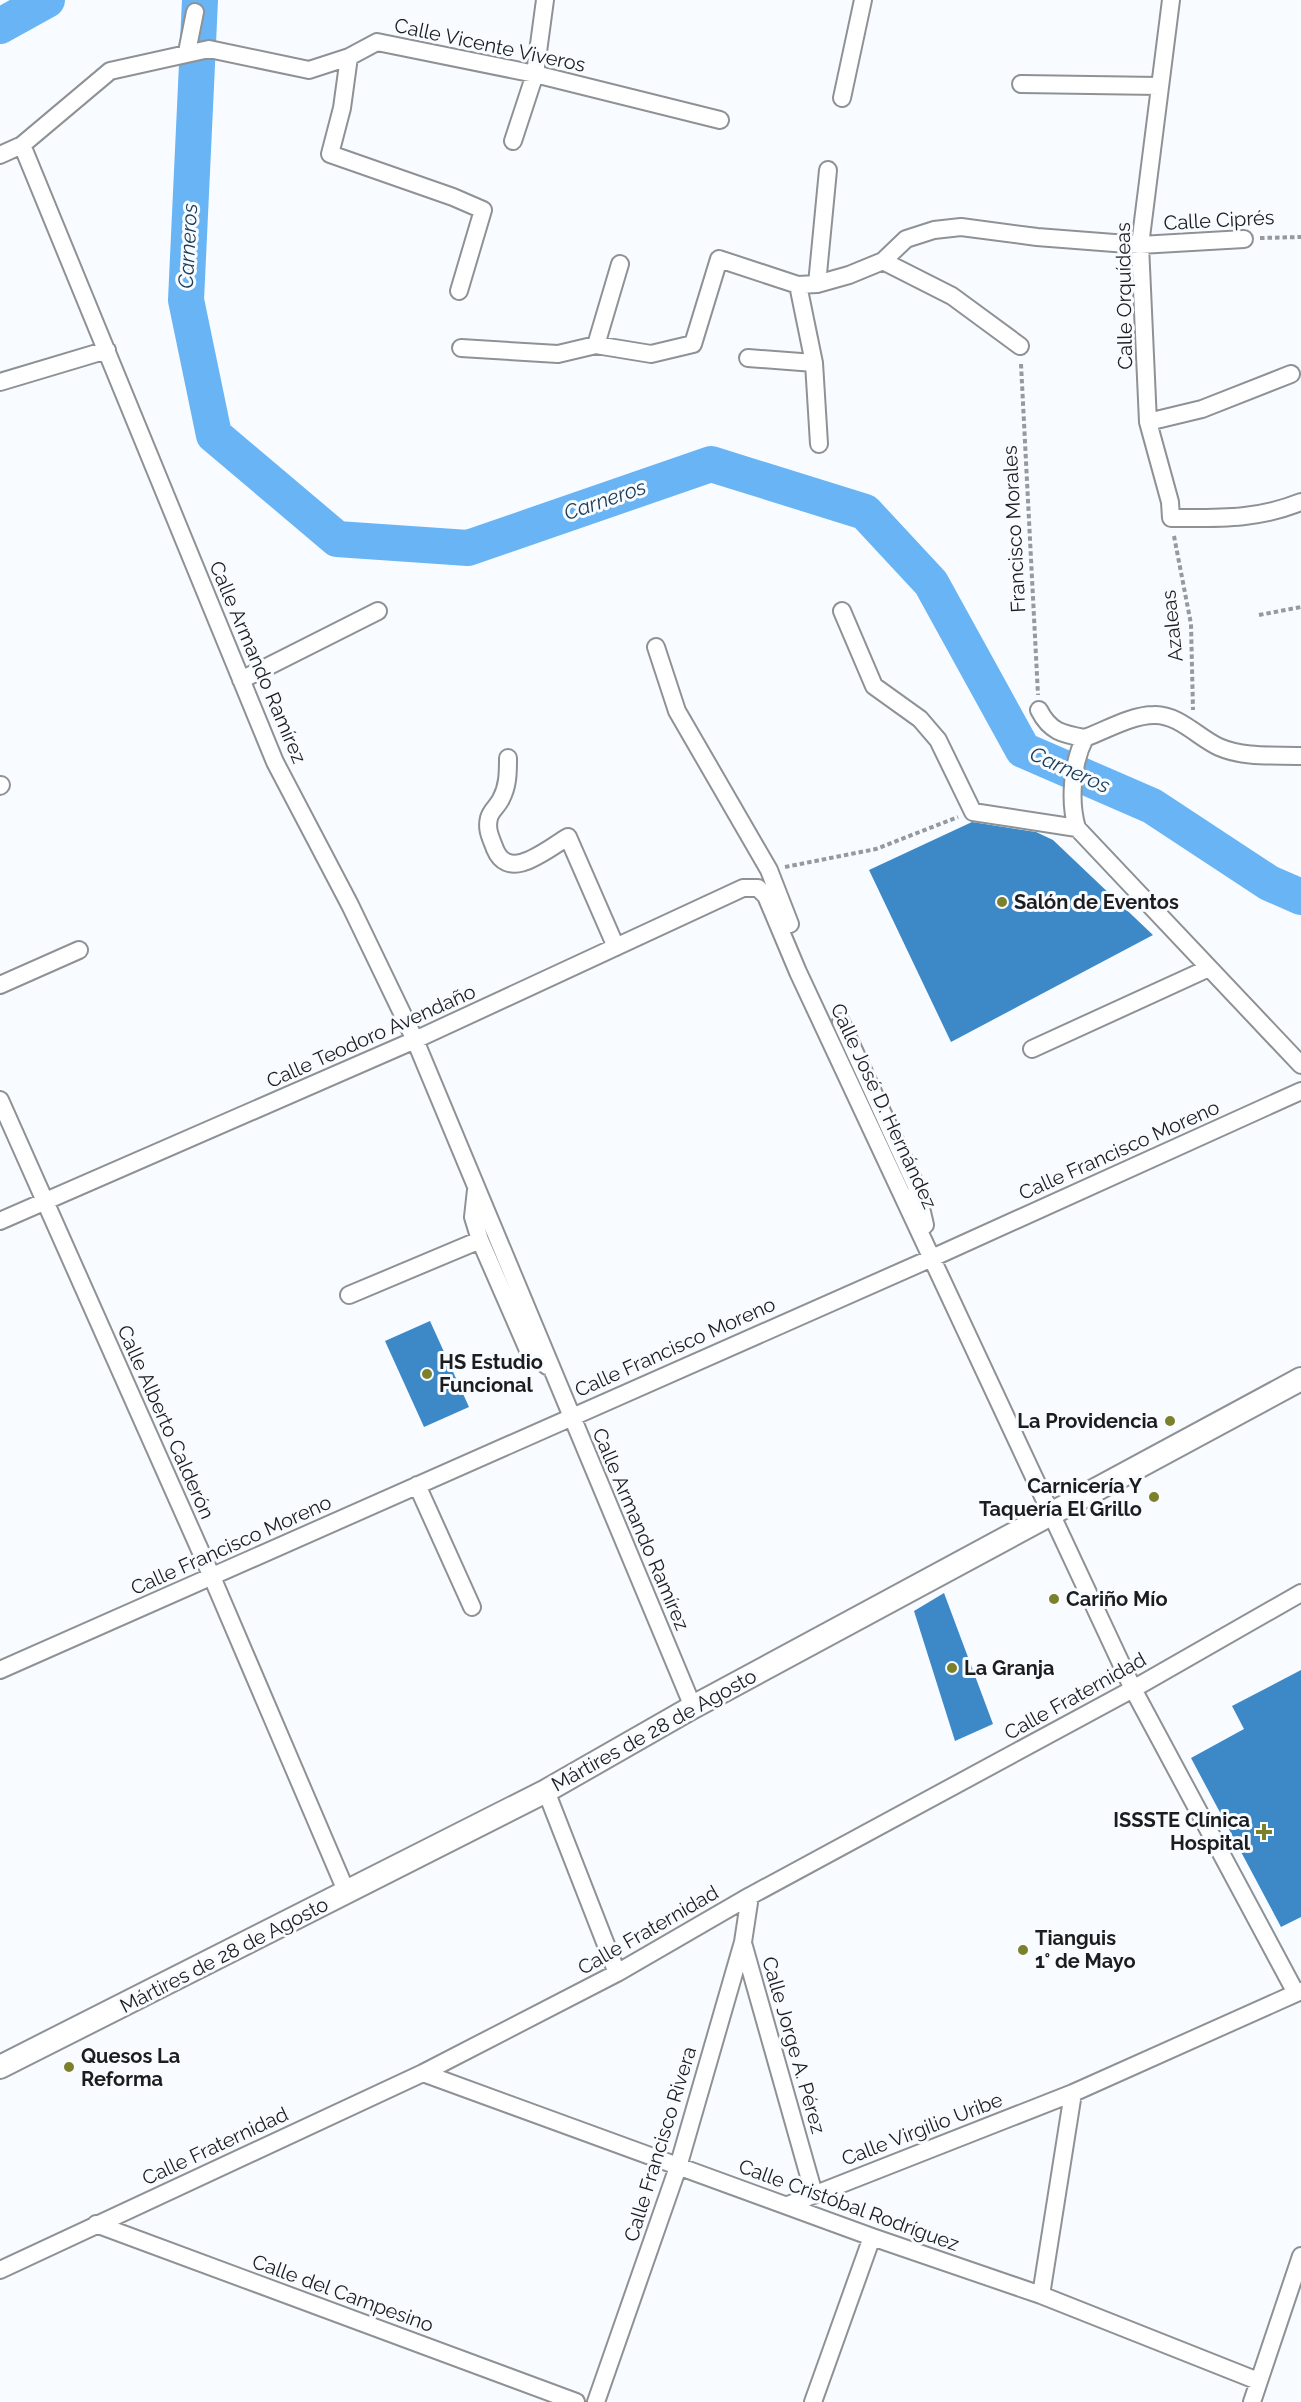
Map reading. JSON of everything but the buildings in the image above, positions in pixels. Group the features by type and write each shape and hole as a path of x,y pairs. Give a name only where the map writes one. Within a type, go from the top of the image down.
{"main road":[{"name":"Mártires de 28 de Agosto","path":"0,2067 546,1791 693,1707 1301,1379"}],"street":[{"path":"513,141 535,74 545,0"},
{"path":"842,98 863,0"},
{"name":"Calle Orquídeas","path":"1171,0 1140,245 1148,422 1170,502 1171,518"},
{"path":"187,52 195,12"},
{"name":"Calle Vicente Viveros","path":"0,155 22,145 110,70 209,49 309,70 349,57 377,42 535,74 720,120"},
{"path":"349,57 342,108 330,154 453,197 483,210 459,291"},
{"path":"1020,84 1159,86"},
{"name":"Calle Armando Ramírez","path":"22,145 275,762 350,905 416,1040 549,1368 693,1707"},
{"path":"817,284 828,170"},
{"name":"Calle Ciprés","path":"883,261 906,239 934,230 961,226 1037,237 1140,245 1244,238"},
{"path":"461,348 558,354 596,345 651,354 693,344 719,259 798,285 817,284 849,275 883,261 952,296 1020,346"},
{"path":"596,345 620,264"},
{"path":"798,285 814,363 819,444"},
{"path":"0,382 107,350"},
{"path":"748,358 814,363"},
{"path":"1148,422 1202,409 1291,374"},
{"path":"1171,518 1247,518 1274,513 1301,502"},
{"path":"241,680 378,611"},
{"path":"842,611 874,686 920,719 938,740 973,812 1077,828"},
{"name":"Calle José D. Hernández","path":"656,647 677,711 769,870 799,948 798,972"},
{"path":"1039,710 1045,722 1056,732 1082,744 1156,714 1168,717 1219,747 1240,754 1301,756"},
{"path":"1082,744 1072,804 1077,828 1301,1065"},
{"path":"508,758 508,779 501,800 489,815 487,828 499,858 509,865 522,864 568,837 616,947"},
{"name":"Calle Teodoro Avendaño","path":"0,1221 416,1040 743,888 758,888"},
{"name":"Calle José D. Hernández","path":"758,888 766,896 798,972 1133,1689 1298,1992"},
{"path":"0,985 79,950"},
{"path":"1032,1049 1209,968"},
{"name":"Calle José D. Hernández","path":"841,1022 916,1186 932,1258"},
{"name":"Calle Francisco Moreno","path":"0,1670 570,1416 932,1258 1301,1091"},
{"name":"Calle Alberto Calderón","path":"0,1100 212,1577 347,1893"},
{"name":"Calle Armando Ramírez","path":"477,1186 473,1217 480,1240 528,1350 549,1368"},
{"path":"349,1295 480,1240"},
{"path":"417,1485 472,1607"},
{"name":"Calle Fraternidad","path":"0,2270 423,2073 617,1974 750,1896 1133,1689 1301,1593"},
{"path":"546,1791 617,1974"},
{"name":"Calle Francisco Rivera","path":"597,2402 678,2167 743,1942 750,1896"},
{"name":"Calle Jorge A. Pérez","path":"743,1942 814,2194"},
{"name":"Calle Virgilio Uribe","path":"788,2205 1073,2093 1298,1992"},
{"name":"Calle Cristóbal Rodríguez","path":"423,2073 872,2237 1041,2295 1258,2381"},
{"path":"1041,2295 1073,2093"},
{"name":"Calle del Campesino","path":"96,2224 576,2402"},
{"path":"813,2402 872,2237"},
{"path":"1252,2402 1301,2256"}],"path":[{"name":"Calle Ciprés","path":"1244,238 1301,237"},
{"name":"Francisco Morales","path":"1020,346 1039,710"},
{"name":"Azaleas","path":"1171,518 1191,624 1193,731"},
{"path":"1259,615 1301,607"},
{"path":"769,870 876,849 973,812"}],"waterway":[{"name":"Carneros","path":"0,26 47,0"},
{"name":"Carneros","path":"200,0 186,300 214,435 337,539 468,548 711,464 865,512 931,583 1023,750 1152,806 1269,883 1301,897"}],"place":[{"name":"Salón de Eventos","path":"1002,902"},
{"name":"HS Estudio Funcional","path":"427,1374"},
{"name":"La Providencia","path":"1170,1421"},
{"name":"Carnicería Y Taquería El Grillo","path":"1154,1497"},
{"name":"Cariño Mío","path":"1054,1599"},
{"name":"La Granja","path":"952,1668"},
{"name":"ISSSTE Clínica Hospital","path":"1264,1832"},
{"name":"Tianguis 1° de Mayo","path":"1023,1950"},
{"name":"Quesos La Reforma","path":"69,2067"}]}
